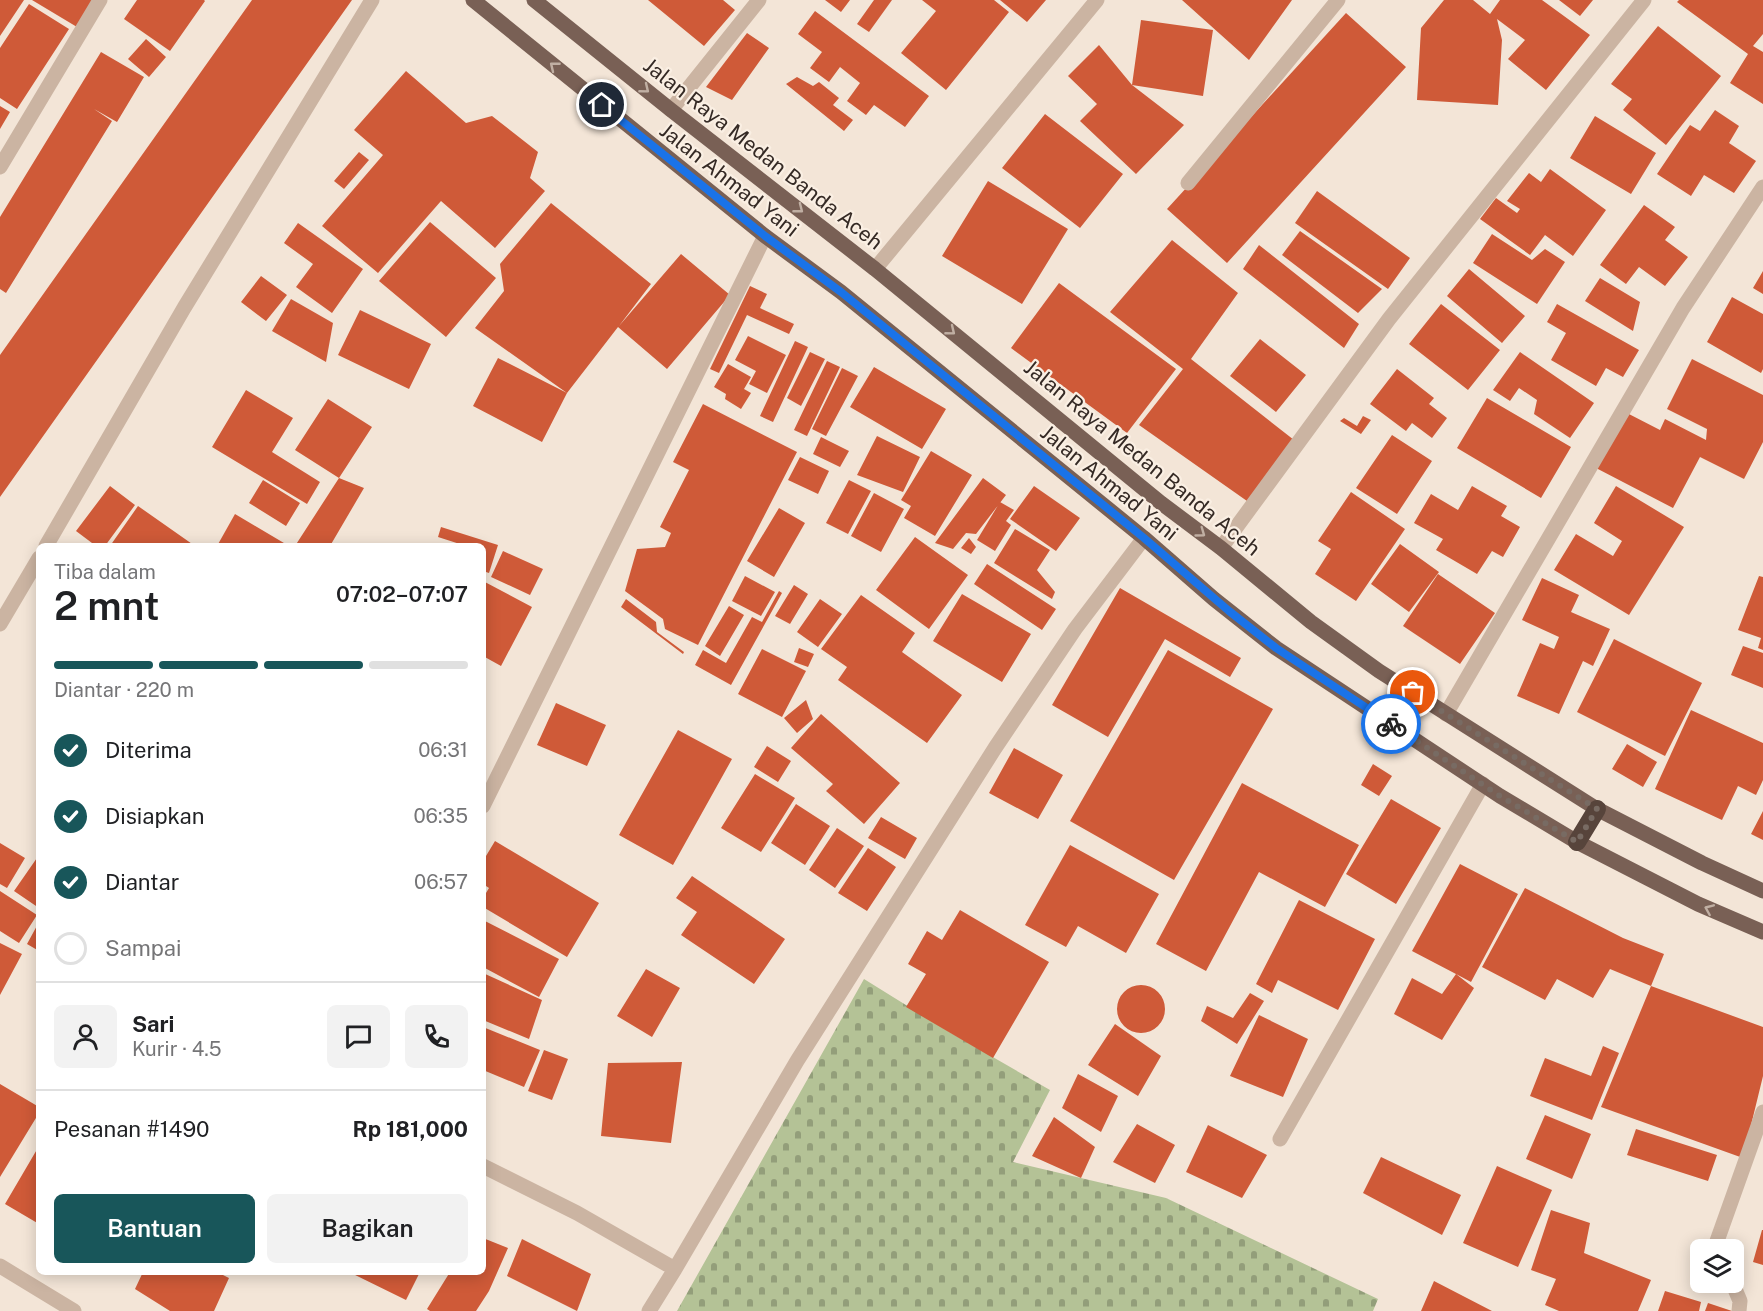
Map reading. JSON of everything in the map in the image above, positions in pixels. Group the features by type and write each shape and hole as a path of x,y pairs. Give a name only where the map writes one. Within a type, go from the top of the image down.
{"highway":[{"path":"1577,842 1597,809"}],"main road":[{"name":"Jalan Ahmad Yani","path":"472,0 765,236 841,292 1276,648 1483,784 1577,842 1698,904 1763,932"},
{"name":"Jalan Raya Medan Banda Aceh","path":"534,0 875,269 1161,504 1221,548 1311,622 1379,671 1597,809 1702,863 1763,891"}],"street":[{"path":"0,167 100,0"},
{"path":"48,543 184,308 372,0"},
{"path":"672,110 759,0"},
{"path":"875,269 1097,0"},
{"path":"1188,183 1338,0"},
{"path":"1221,548 1389,319 1644,0"},
{"path":"1446,714 1683,308 1763,187"},
{"path":"486,800 765,236"},
{"path":"649,1311 797,1061 971,786 1075,629 1144,538"},
{"path":"0,624 6,603 36,562"},
{"path":"1280,1139 1483,784"},
{"path":"1718,1239 1763,1112"},
{"path":"486,1167 577,1213 675,1269"},
{"path":"0,1266 74,1311"},
{"path":"1737,1293 1740,1301 1739,1311"}],"green space":[{"path":"864,979 1050,1090 1013,1162 1166,1198 1378,1299 1373,1311 677,1311"}],"building":[{"path":"0,0 24,0 0,36"},
{"path":"32,0 94,0 77,27"},
{"path":"137,0 205,1 170,51 124,19"},
{"path":"252,0 352,0 0,497 0,355"},
{"path":"648,0 723,0 735,10 704,46"},
{"path":"825,0 850,0 841,12"},
{"path":"874,0 892,0 869,32 857,24"},
{"path":"922,0 994,0 1009,12 946,90 901,53 936,11"},
{"path":"1000,0 1046,0 1027,22"},
{"path":"1182,0 1292,0 1249,60"},
{"path":"1444,0 1473,0 1490,14 1500,0 1542,0 1590,35 1546,90 1508,59 1525,40 1497,19 1502,40 1498,105 1417,100 1421,28"},
{"path":"1559,0 1593,0 1580,16"},
{"path":"1679,0 1763,0 1763,34 1753,46 1763,52 1763,104 1730,83 1748,54 1677,2"},
{"path":"29,4 69,29 17,109 0,98 0,48"},
{"path":"815,11 929,96 905,127 874,105 866,115 847,101 860,83 840,67 829,82 810,68 822,52 798,34"},
{"path":"1346,13 1406,67 1227,263 1167,209"},
{"path":"1141,20 1213,30 1203,96 1132,85"},
{"path":"1658,26 1721,76 1666,145 1623,110 1632,99 1611,84"},
{"path":"747,33 769,48 732,100 706,87"},
{"path":"146,39 166,57 149,77 128,59"},
{"path":"1099,45 1132,85 1184,125 1136,174 1080,121 1097,104 1068,76"},
{"path":"101,52 144,77 117,122 94,109 112,121 6,293 0,289 0,217"},
{"path":"406,71 466,123 492,116 538,152 530,178 545,191 495,248 441,201 378,273 322,226 383,155 354,130"},
{"path":"797,77 813,86 819,82 839,98 833,105 853,120 844,131 786,84"},
{"path":"0,106 10,112 0,129"},
{"path":"1715,110 1739,126 1729,143 1756,161 1734,193 1704,175 1691,196 1657,174 1690,125 1700,131"},
{"path":"1045,114 1123,174 1080,228 1002,168"},
{"path":"1595,116 1656,153 1631,194 1570,158"},
{"path":"359,152 369,160 344,189 334,181"},
{"path":"1550,169 1606,210 1573,256 1545,235 1530,255 1480,219 1496,198 1517,213 1520,209 1507,201 1529,173 1541,182"},
{"path":"988,181 1068,229 1022,304 942,256"},
{"path":"1317,191 1410,258 1388,289 1295,223"},
{"path":"551,203 651,284 619,326 681,254 730,295 667,369 618,327 567,393 475,328 504,291 500,264"},
{"path":"1644,205 1675,227 1665,240 1688,257 1665,286 1639,267 1626,284 1600,265"},
{"path":"430,222 496,278 446,337 379,281"},
{"path":"298,223 363,269 332,313 296,287 313,264 284,243"},
{"path":"1300,231 1382,289 1358,313 1282,255"},
{"path":"1492,234 1532,260 1545,249 1565,262 1537,304 1473,263"},
{"path":"1172,240 1238,293 1191,359 1294,440 1247,501 1139,425 1183,369 1110,312"},
{"path":"1259,245 1359,324 1344,348 1243,269"},
{"path":"1469,269 1525,316 1502,343 1447,296"},
{"path":"1763,271 1763,294 1753,288"},
{"path":"261,276 287,295 266,321 241,302"},
{"path":"1600,278 1640,302 1633,331 1585,301"},
{"path":"1059,283 1176,369 1127,433 1011,348"},
{"path":"750,286 767,294 760,308 794,324 789,334 747,315 719,373 710,369"},
{"path":"1732,297 1763,314 1763,369 1761,373 1707,342"},
{"path":"291,299 333,323 326,362 272,331"},
{"path":"1441,304 1500,350 1468,390 1409,344"},
{"path":"1557,304 1639,350 1623,377 1606,368 1596,386 1551,360 1566,333 1547,322"},
{"path":"360,310 431,344 409,389 338,355"},
{"path":"748,336 786,355 767,393 749,384 756,371 735,360"},
{"path":"1260,339 1306,375 1276,412 1230,376"},
{"path":"795,341 808,347 773,422 760,416"},
{"path":"810,352 825,359 801,406 787,398"},
{"path":"1520,352 1594,403 1570,438 1534,414 1537,400 1519,388 1510,401 1493,390"},
{"path":"498,358 567,393 542,442 473,406"},
{"path":"1692,359 1763,395 1763,442 1744,479 1700,457 1673,508 1596,468 1625,412 1660,430 1665,419 1706,440 1707,429 1667,409"},
{"path":"827,361 840,367 807,436 794,430"},
{"path":"728,364 751,377 744,389 751,393 741,409 725,399 726,394 714,387"},
{"path":"874,367 946,409 922,449 850,407"},
{"path":"842,368 858,376 826,436 812,429"},
{"path":"1397,369 1434,398 1429,404 1447,418 1432,438 1412,423 1406,431 1370,404"},
{"path":"246,390 293,418 272,452 320,482 307,504 212,447"},
{"path":"1487,398 1571,447 1541,498 1457,448"},
{"path":"328,399 372,427 339,478 295,450"},
{"path":"703,404 797,452 698,645 665,629 663,619 625,591 637,549 665,547 671,533 660,527 689,470 673,462"},
{"path":"1363,416 1371,420 1361,434 1340,421 1344,418 1357,426"},
{"path":"1392,435 1432,461 1397,514 1356,488"},
{"path":"877,436 920,457 903,492 857,475"},
{"path":"821,437 849,451 840,467 813,454"},
{"path":"931,451 972,475 935,536 904,518 911,506 901,500"},
{"path":"800,457 829,471 818,494 788,480"},
{"path":"339,478 364,488 332,543 297,543"},
{"path":"983,478 1006,495 976,534 966,533 953,549 935,543"},
{"path":"263,480 300,503 286,526 249,503"},
{"path":"849,480 871,491 848,534 826,523"},
{"path":"110,486 135,505 107,543 92,543 76,531"},
{"path":"1034,486 1080,518 1056,551 1010,519"},
{"path":"1472,486 1507,506 1501,516 1520,527 1503,557 1492,551 1477,574 1436,550 1443,539 1414,523 1431,494 1458,510"},
{"path":"1616,486 1684,527 1629,615 1554,570 1576,534 1613,556 1622,541 1594,523"},
{"path":"1351,492 1405,529 1356,601 1315,574 1331,549 1318,541"},
{"path":"874,493 904,509 881,552 851,536"},
{"path":"1000,502 1014,510 1006,521 1011,525 995,551 977,540"},
{"path":"138,506 191,543 112,543"},
{"path":"779,508 805,523 774,577 747,561"},
{"path":"235,514 284,543 219,543"},
{"path":"441,527 498,545 489,573 486,572 486,543 457,543 438,537"},
{"path":"1015,529 1050,550 1037,570 1055,592 1052,599 994,563"},
{"path":"915,537 968,575 929,629 876,590"},
{"path":"969,538 976,547 971,554 961,548"},
{"path":"1400,544 1439,572 1409,612 1371,584"},
{"path":"503,551 543,569 530,595 491,577"},
{"path":"987,564 1056,609 1042,630 974,584"},
{"path":"1438,574 1495,613 1460,664 1403,626"},
{"path":"745,576 775,592 761,616 732,601"},
{"path":"1759,576 1763,577 1763,650 1758,648 1761,638 1738,630"},
{"path":"1542,578 1579,595 1571,612 1610,629 1593,666 1583,661 1559,714 1517,696 1540,643 1554,649 1559,637 1522,620"},
{"path":"486,583 532,607 501,666 486,658"},
{"path":"794,585 808,594 790,624 775,616"},
{"path":"1120,588 1241,658 1230,677 1165,639 1108,737 1052,705"},
{"path":"779,591 782,593 731,685 695,665 703,650 726,663 752,617 762,622"},
{"path":"962,594 1031,634 1002,682 933,641"},
{"path":"861,595 915,633 902,652 962,695 927,743 838,680 847,667 821,649"},
{"path":"626,599 656,622 657,632 684,652 683,654 621,607"},
{"path":"820,599 842,614 818,647 797,632"},
{"path":"729,606 744,615 720,656 705,646"},
{"path":"1614,639 1702,683 1665,756 1577,712"},
{"path":"1743,646 1763,653 1763,688 1731,675"},
{"path":"799,648 814,654 808,667 794,662"},
{"path":"762,649 806,671 782,717 738,694"},
{"path":"1168,650 1273,709 1174,880 1070,821"},
{"path":"806,700 813,719 797,733 784,718"},
{"path":"556,703 606,725 587,766 537,745"},
{"path":"1691,710 1763,743 1763,780 1756,795 1738,786 1722,820 1655,789"},
{"path":"821,714 900,783 864,824 826,791 833,784 791,748"},
{"path":"678,730 732,759 673,865 619,835"},
{"path":"1627,744 1657,762 1643,787 1612,769"},
{"path":"767,746 791,761 778,782 754,767"},
{"path":"1014,748 1063,775 1038,819 989,793"},
{"path":"1373,764 1392,776 1379,796 1361,785"},
{"path":"755,774 795,798 761,852 721,828"},
{"path":"1242,783 1359,845 1325,907 1259,872 1206,971 1156,944"},
{"path":"1391,799 1441,828 1396,904 1346,874"},
{"path":"796,804 830,826 805,865 771,843"},
{"path":"1763,811 1763,840 1751,834"},
{"path":"881,817 917,838 905,859 868,838"},
{"path":"837,828 864,846 835,888 809,870"},
{"path":"495,841 599,903 567,957 486,909 486,893 489,888 486,886 486,856"},
{"path":"0,843 25,858 7,888 0,884"},
{"path":"1070,845 1159,894 1126,953 1078,926 1066,947 1025,925"},
{"path":"868,848 896,867 867,911 838,893"},
{"path":"36,859 36,906 14,891"},
{"path":"1460,864 1518,894 1471,982 1412,951"},
{"path":"692,876 785,939 754,984 681,935 697,912 676,898"},
{"path":"1525,888 1623,938 1664,954 1651,986 1610,969 1593,998 1557,979 1545,1000 1482,967"},
{"path":"0,891 36,917 19,943 0,931"},
{"path":"1299,900 1375,939 1338,1010 1278,980 1272,993 1256,984"},
{"path":"960,910 1049,962 993,1058 906,1007 926,974 908,964 927,931 942,940"},
{"path":"486,922 559,959 539,997 486,969"},
{"path":"36,928 36,949 27,944"},
{"path":"0,943 22,954 0,995"},
{"path":"646,969 680,988 652,1037 617,1016"},
{"path":"486,974 542,1000 529,1039 486,1021"},
{"path":"1456,974 1474,988 1442,1040 1394,1014 1412,978 1442,994"},
{"path":"1136,985 1146,985 1158,992 1165,1004 1165,1014 1158,1026 1146,1033 1136,1033 1121,1022 1117,1014 1117,1004 1128,989"},
{"path":"1651,986 1763,1027 1763,1076 1743,1158 1601,1107"},
{"path":"1250,993 1264,1001 1237,1044 1201,1021 1207,1006 1233,1018"},
{"path":"1259,1015 1308,1039 1283,1097 1230,1076"},
{"path":"1115,1024 1161,1056 1138,1096 1088,1065"},
{"path":"486,1028 540,1050 524,1087 486,1071"},
{"path":"1603,1046 1619,1053 1592,1120 1530,1096 1545,1058 1591,1076"},
{"path":"544,1050 568,1059 552,1100 528,1091"},
{"path":"682,1062 671,1143 601,1136 608,1063"},
{"path":"1078,1074 1118,1096 1101,1132 1062,1108"},
{"path":"0,1084 36,1105 36,1118 0,1177"},
{"path":"1545,1115 1591,1134 1572,1179 1526,1159"},
{"path":"1054,1117 1095,1147 1081,1178 1032,1156"},
{"path":"1137,1124 1175,1145 1155,1183 1113,1162"},
{"path":"1208,1125 1267,1155 1242,1198 1186,1172"},
{"path":"1636,1129 1717,1155 1708,1181 1627,1155"},
{"path":"36,1151 36,1222 5,1204"},
{"path":"1381,1157 1461,1195 1442,1235 1363,1193"},
{"path":"1497,1166 1552,1190 1518,1267 1463,1243"},
{"path":"1551,1210 1590,1223 1584,1253 1651,1280 1638,1311 1559,1311 1545,1305 1556,1279 1531,1270"},
{"path":"1763,1230 1763,1265 1753,1262"},
{"path":"486,1239 508,1248 489,1291 476,1311 430,1311 427,1309 448,1275 486,1275"},
{"path":"522,1239 591,1274 577,1311 507,1276"},
{"path":"142,1275 223,1275 229,1278 214,1311 170,1311 135,1289"},
{"path":"355,1275 418,1275 406,1300"},
{"path":"1434,1281 1492,1311 1421,1311"},
{"path":"1665,1291 1701,1302 1699,1311 1658,1311"},
{"path":"1708,1303 1732,1311 1705,1311"}],"way so far":[{"path":"1391,724 1500,796 1577,842 1597,809 1413,693"}],"route":[{"path":"602,105 765,236 841,292 1276,648 1391,724"}]}
